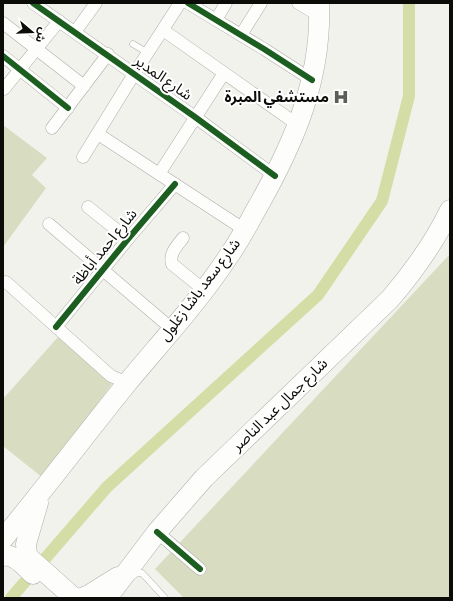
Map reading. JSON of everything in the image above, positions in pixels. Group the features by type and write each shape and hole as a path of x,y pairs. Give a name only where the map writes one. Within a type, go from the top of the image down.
{"highway":[{"name":"شارع سعد باشا زغلول","path":"3,539 229,257 275,176 298,125 306,103 316,59 319,10"},
{"name":"شارع جمال عبد الناصر","path":"107,598 128,576 157,532 221,461 390,299 426,254 450,210"},
{"path":"16,558 26,544 28,532 42,491"},
{"path":"16,558 75,598"},
{"path":"16,558 60,598"},
{"path":"82,598 128,576"}],"street":[{"name":"شارع المدير","path":"34,3 108,54 275,176"},
{"path":"75,32 96,3"},
{"path":"84,157 134,74 180,3"},
{"path":"188,3 312,80"},
{"path":"216,20 226,3"},
{"path":"241,35 261,3"},
{"path":"298,3 319,10"},
{"path":"4,89 59,21"},
{"path":"3,23 84,86"},
{"path":"163,30 298,125"},
{"path":"52,128 108,54"},
{"path":"3,56 68,108"},
{"path":"159,174 224,72"},
{"path":"98,134 244,230"},
{"name":"شارع احمد أباظة","path":"56,328 175,184"},
{"path":"88,207 128,239"},
{"path":"49,224 172,329"},
{"path":"183,238 172,253 172,264 204,290"},
{"path":"6,282 111,376 128,383"},
{"path":"157,532 200,569"}],"lane":[{"path":"133,44 148,53"},
{"path":"128,576 142,573 166,598"}],"green space":[{"path":"3,125 47,158 32,175 46,188 3,247"},
{"path":"450,254 450,598 184,598 155,569"},
{"path":"58,337 112,384 43,478 3,446 3,399"}],"waterway":[{"path":"11,598 107,487 318,295 382,201 409,96 409,3"}],"cycle path":[{"path":"33,3 195,117 275,176"},
{"path":"188,3 312,80"},
{"path":"3,56 68,108"},
{"path":"56,327 175,184"},
{"path":"157,532 200,569"}],"place":[{"name":"مستشفي المبرة","path":"341,97"}]}
